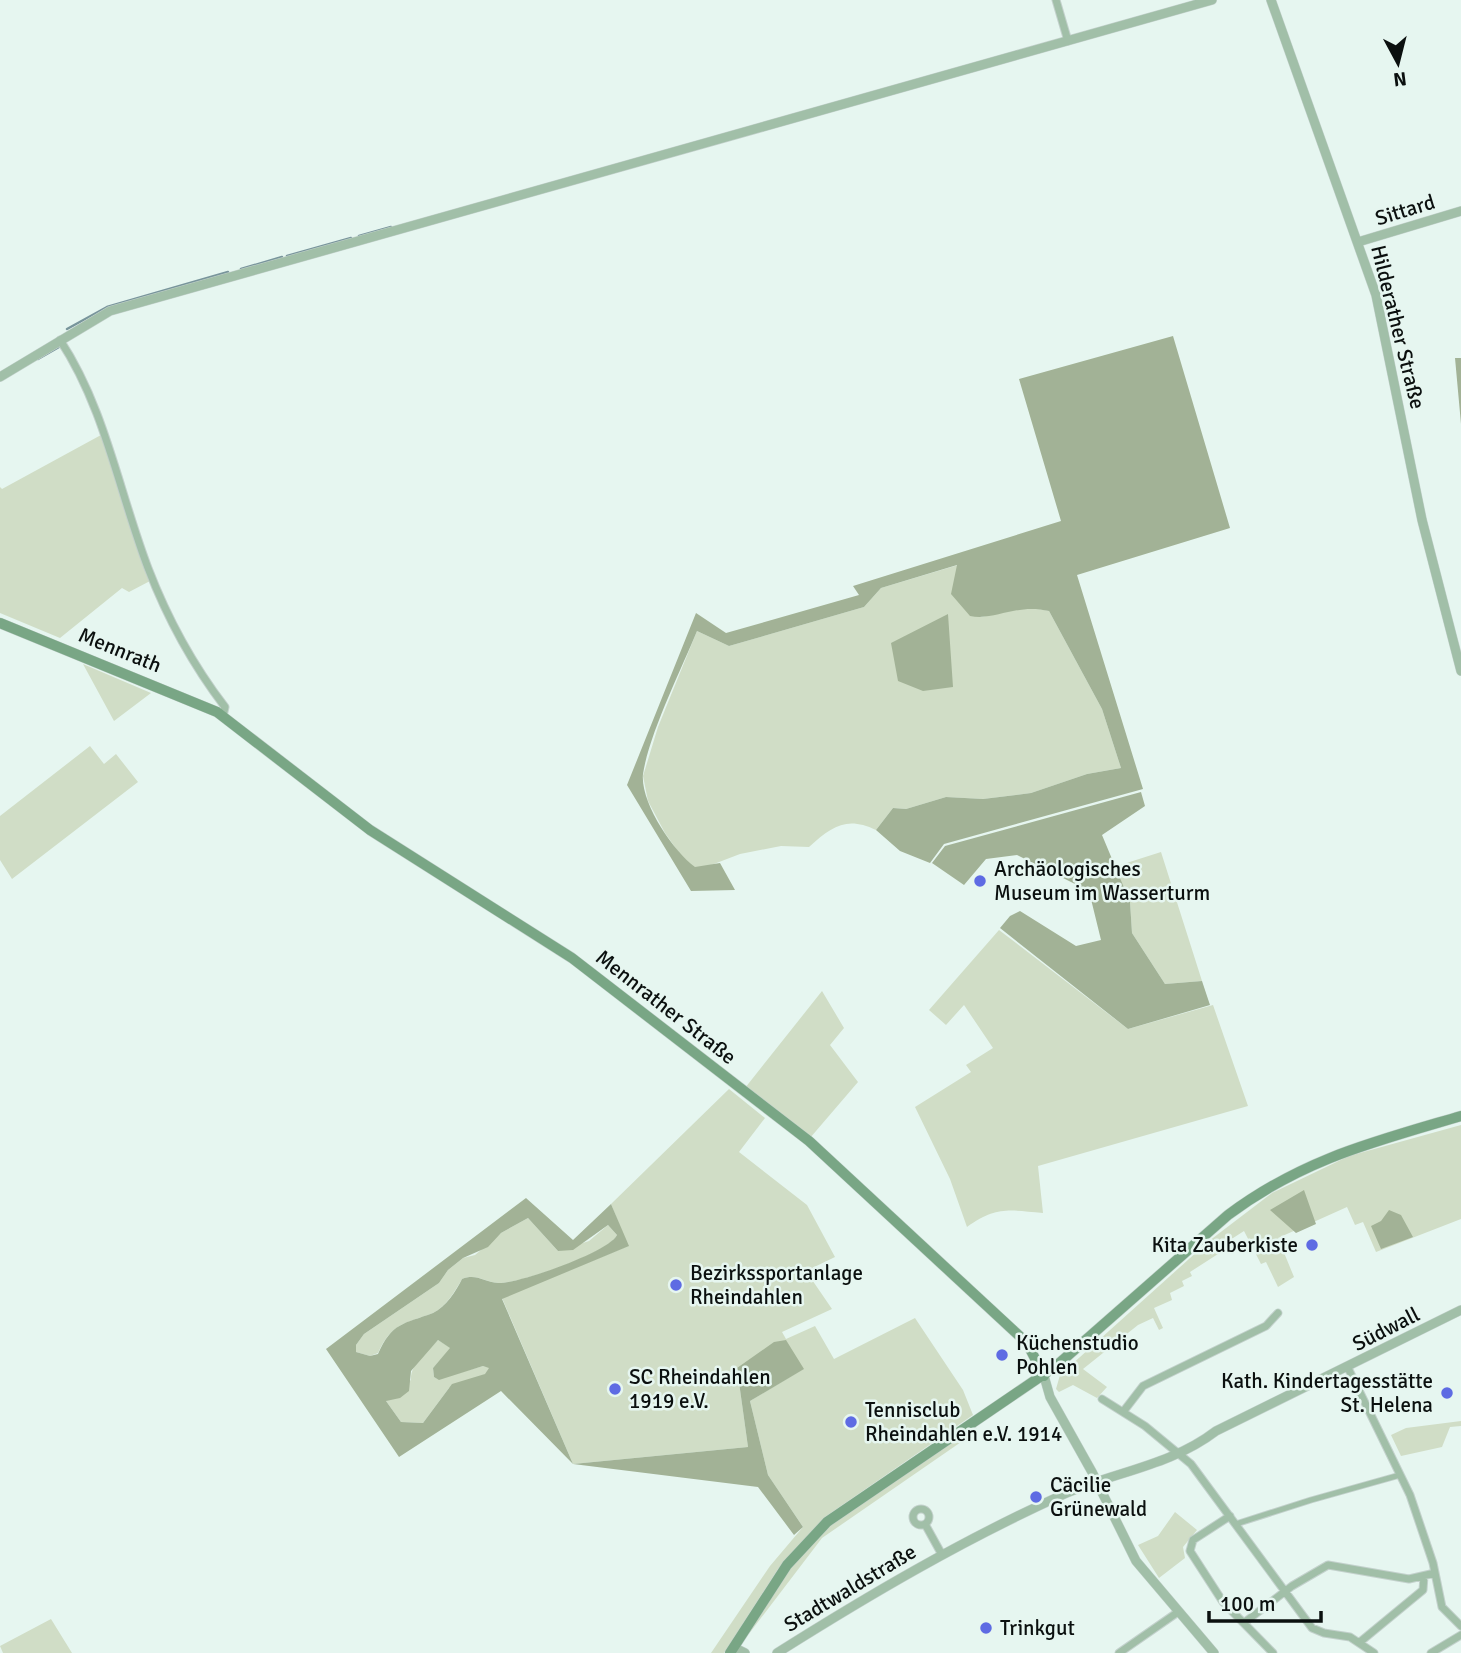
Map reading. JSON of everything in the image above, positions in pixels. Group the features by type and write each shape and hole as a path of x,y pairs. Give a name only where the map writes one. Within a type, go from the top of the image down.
{"main road":[{"name":"Mennrath","path":"0,623 180,695 223,716"},
{"name":"Mennrather Straße","path":"223,716 370,830 572,958 809,1142 1027,1343 1044,1376"},
{"path":"732,1650 787,1565 827,1522 1044,1376 1256,1194 1323,1159 1461,1116"}],"street":[{"path":"1056,0 1068,41"},
{"path":"0,377 110,311 1212,0"},
{"name":"Hilderather Straße","path":"1271,0 1358,242 1386,335 1422,520 1461,671"},
{"name":"Sittard","path":"1358,242 1461,211"},
{"path":"60,340 95,410 148,567 184,650 225,708 223,716"},
{"name":"Südwall","path":"1178,1456 1216,1431 1461,1310"},
{"path":"1123,1412 1143,1386 1266,1326 1278,1312"},
{"path":"1348,1368 1401,1475 1424,1534 1442,1607 1461,1626"},
{"path":"1044,1376 1050,1397 1098,1482 1136,1561 1214,1653"},
{"path":"1102,1399 1191,1464 1284,1593 1315,1630 1360,1642 1374,1653"},
{"name":"Stadtwaldstraße","path":"777,1653 941,1553 1057,1497 1178,1456"},
{"path":"1236,1524 1401,1475"},
{"path":"1230,1516 1193,1540 1190,1551 1223,1602 1273,1653"},
{"name":"Stadtwaldstraße","path":"925,1524 941,1553"},
{"path":"1245,1622 1328,1564 1409,1579 1435,1573"},
{"path":"1360,1642 1423,1590 1424,1576"},
{"path":"1119,1653 1178,1612"},
{"path":"1432,1653 1461,1634"},
{"path":"732,1650 745,1653"}],"green space":[{"path":"1173,336 1230,528 1077,575 1143,789 944,844 930,863 900,851 876,830 893,808 906,809 946,797 983,799 1031,793 1087,774 1121,768 1102,709 1049,611 1026,609 989,616 970,616 951,594 957,565 881,588 864,607 729,646 697,631 659,721 643,774 643,785 652,812 677,850 695,867 720,863 735,890 691,891 627,785 696,613 726,633 859,595 853,586 1061,521 1019,379"},
{"path":"1455,358 1461,358 1461,424"},
{"path":"101,435 150,581 129,592 122,588 60,638 0,613 0,487 2,489"},
{"path":"958,565 981,617 1029,607 1049,611 1102,709 1121,768 1087,774 1031,793 983,799 946,797 906,809 893,808 876,830 857,824 840,825 809,847 781,846 740,854 706,867 694,867 682,857 648,801 643,776 658,727 697,631 729,646 864,607 881,588"},
{"path":"948,614 953,687 923,691 898,681 891,643"},
{"path":"83,664 151,693 114,721"},
{"path":"90,746 104,764 116,754 138,782 12,879 0,860 0,816"},
{"path":"1141,792 1145,806 1102,835 1130,902 1132,933 1165,984 1202,981 1210,1005 1128,1029 1000,928 1010,916 1020,911 1076,946 1101,940 1089,891 1017,855 986,859 964,885 932,863 945,846"},
{"path":"1161,852 1202,981 1165,984 1132,933 1130,902 1114,867"},
{"path":"999,930 1128,1029 1213,1005 1248,1106 1038,1166 1043,1213 1003,1211 977,1220 967,1227 950,1179 915,1107 971,1072 966,1065 993,1048 964,1005 946,1025 929,1010"},
{"path":"822,991 844,1028 830,1045 858,1082 810,1138 745,1088"},
{"name":"Bezirkssportanlage Rheindahlen","path":"729,1089 765,1118 739,1152 807,1205 835,1257 806,1271 832,1309 782,1332 786,1339 815,1326 834,1359 915,1318 963,1390 973,1415 825,1517 778,1569 724,1653 711,1653 770,1566 803,1527 768,1475 750,1401 803,1369 737,1368 748,1447 573,1464 502,1298 628,1246 611,1204"},
{"path":"1461,1125 1461,1219 1376,1252 1363,1222 1355,1225 1347,1207 1278,1238 1294,1277 1278,1287 1266,1262 1261,1264 1244,1231 1216,1249 1218,1254 1190,1272 1192,1276 1182,1281 1184,1286 1170,1293 1172,1300 1154,1308 1163,1328 1159,1330 1153,1318 1138,1325 1083,1369 1107,1387 1097,1398 1073,1385 1059,1392 1056,1389 1060,1375 1209,1241 1272,1193 1349,1156"},
{"path":"1304,1190 1316,1224 1296,1233 1270,1210"},
{"path":"526,1198 573,1240 611,1204 629,1246 502,1299 573,1464 501,1391 399,1457 326,1349","holes":["528,1218 558,1251 573,1250 608,1225 617,1235 598,1250 581,1258 524,1278 498,1283 476,1277 462,1279 442,1307 394,1330 378,1354 370,1356 356,1352 356,1345 364,1334 439,1283 448,1270 463,1258 488,1247 501,1233","438,1340 450,1348 433,1368 434,1377 439,1380 483,1366 489,1368 485,1374 452,1384 423,1423 401,1422 386,1401 400,1398 409,1391 411,1371"]},
{"path":"1389,1210 1401,1215 1413,1237 1381,1249 1371,1226 1381,1221"},
{"path":"528,1218 558,1251 589,1241 608,1225 617,1235 598,1250 581,1258 524,1278 498,1283 476,1277 462,1279 442,1307 400,1325 389,1335 378,1353 370,1356 356,1352 356,1345 364,1334 439,1283 448,1270 463,1258 475,1255 501,1233"},
{"path":"438,1340 451,1348 433,1368 434,1377 438,1379 483,1366 490,1367 486,1374 449,1388 423,1423 401,1422 386,1401 411,1380 416,1363"},
{"path":"786,1340 804,1369 750,1401 768,1475 803,1527 794,1535 758,1487 573,1464 748,1447 737,1368 774,1342"},
{"path":"1461,1421 1461,1426 1450,1427 1442,1447 1401,1456 1391,1435 1406,1428"},
{"path":"976,1427 977,1431 822,1538 748,1635 792,1567 827,1528 889,1481"},
{"path":"1175,1512 1197,1530 1183,1547 1185,1558 1159,1578 1138,1545 1158,1536"},
{"path":"51,1619 72,1653 3,1653 0,1646"}],"waterway":[{"path":"359,236 391,227"},
{"path":"287,256 351,238"},
{"path":"241,269 282,257"},
{"path":"67,329 107,307 228,272"},
{"path":"38,359 59,347"}],"place":[{"name":"Archäologisches Museum im Wasserturm","path":"980,881"},
{"name":"Kita Zauberkiste","path":"1312,1245"},
{"name":"Bezirkssportanlage Rheindahlen","path":"676,1285"},
{"name":"Küchenstudio Pohlen","path":"1002,1355"},
{"name":"SC Rheindahlen 1919 e.V.","path":"615,1389"},
{"name":"Kath. Kindertagesstätte St. Helena","path":"1447,1393"},
{"name":"Tennisclub Rheindahlen e.V. 1914","path":"851,1422"},
{"name":"Cäcilie Grünewald","path":"1036,1497"},
{"name":"Trinkgut","path":"986,1628"}]}
